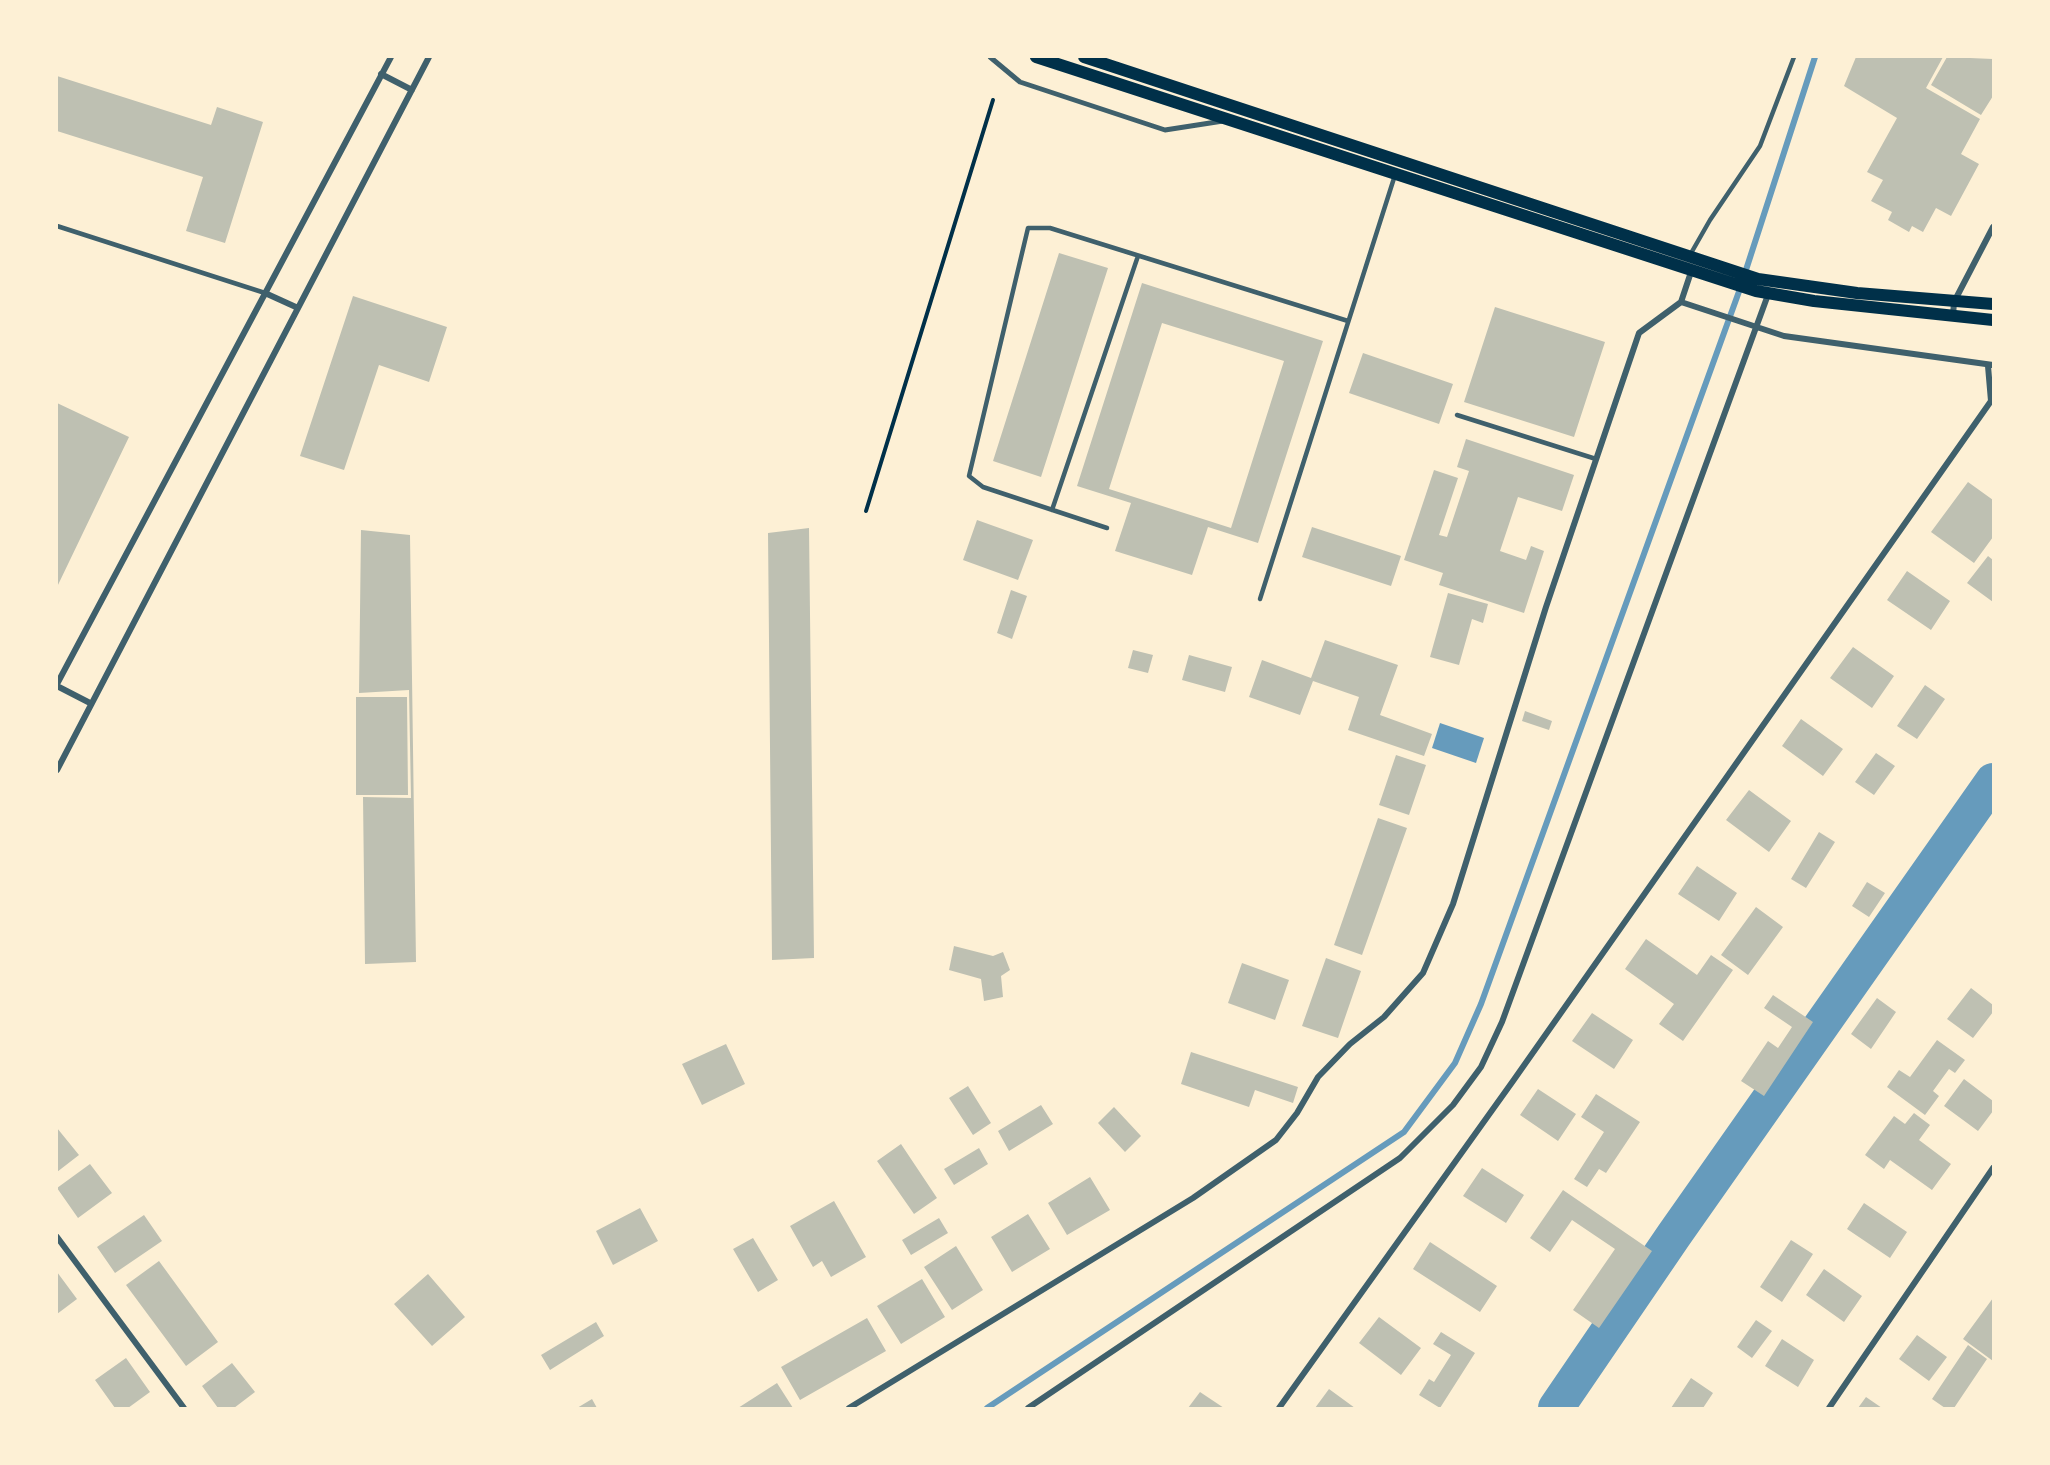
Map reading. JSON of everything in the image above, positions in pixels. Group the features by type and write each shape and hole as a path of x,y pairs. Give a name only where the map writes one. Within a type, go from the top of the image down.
{"main road":[{"path":"1036,57 1671,264 1701,269 1761,288 1993,320"},
{"path":"1084,57 1689,257 1701,269"},
{"path":"1761,288 1772,282 1954,302 1993,304"}],"street":[{"path":"90,703 57,685 391,57"},
{"path":"57,770 429,57"},
{"path":"990,57 1020,82 1165,130 1229,120"},
{"path":"381,74 412,90"},
{"path":"1953,316 1954,302 1993,227"},
{"path":"849,1408 1193,1198 1276,1140 1297,1113 1318,1077 1350,1044 1391,1010 1423,973 1453,904 1546,607 1639,333 1682,302 1701,269"},
{"path":"1028,1408 1400,1158 1453,1105 1481,1067 1502,1022 1550,893 1755,326 1761,288"},
{"path":"265,293 298,308"},
{"path":"1279,1408 1520,1072 1990,401 1990,365 1784,336 1682,302"},
{"path":"1829,1408 1993,1168"},
{"path":"57,1237 184,1408"}],"lane":[{"path":"1671,264 1689,257 1710,220 1760,146 1794,57"},
{"path":"1260,599 1395,175"},
{"path":"57,226 265,293"},
{"path":"1107,528 983,487 969,476 1028,228 1050,228 1348,321"},
{"path":"1052,510 1138,256"},
{"path":"1457,414 1596,459"}],"path":[{"path":"866,511 993,100"}],"water":[{"path":"1440,723 1484,738 1476,763 1432,748"}],"building":[{"path":"1856,57 1943,57 1926,88 1980,119 1961,154 1979,164 1951,216 1936,208 1923,232 1912,226 1909,232 1888,220 1892,212 1871,201 1883,180 1867,172 1897,118 1844,86"},
{"path":"1947,57 1993,59 1993,96 1981,115 1931,85"},
{"path":"57,76 211,125 217,107 263,122 225,243 186,231 203,177 57,131"},
{"path":"1059,253 1108,268 1041,477 993,461"},
{"path":"1142,283 1323,341 1258,543 1208,527 1192,575 1115,551 1131,503 1077,486","holes":["1162,323 1284,361 1231,528 1109,489"]},
{"path":"353,296 447,327 429,382 379,365 344,470 300,456"},
{"path":"1495,307 1605,342 1574,437 1464,402"},
{"path":"1363,353 1453,384 1439,424 1349,393"},
{"path":"57,403 129,437 57,587"},
{"path":"1466,439 1574,475 1562,511 1518,497 1500,551 1526,560 1531,546 1544,551 1524,613 1439,585 1443,573 1404,560 1434,470 1458,478 1439,535 1447,537 1469,471 1457,467"},
{"path":"1968,482 1993,500 1993,537 1974,563 1931,532"},
{"path":"977,520 1033,540 1018,580 963,560"},
{"path":"1312,527 1401,556 1391,586 1302,557"},
{"path":"809,528 814,958 772,960 768,533"},
{"path":"361,530 410,535 416,962 365,964 363,797 411,798 409,690 359,693"},
{"path":"1988,556 1993,560 1993,602 1967,583"},
{"path":"1907,571 1950,601 1931,630 1887,600"},
{"path":"1011,590 1027,596 1012,639 997,633"},
{"path":"1448,593 1488,604 1483,623 1472,619 1459,665 1430,657"},
{"path":"1325,640 1398,665 1380,715 1432,734 1424,756 1348,730 1359,697 1313,681 1300,715 1249,697 1262,660 1311,678"},
{"path":"1853,647 1894,676 1872,708 1830,678"},
{"path":"1133,650 1153,655 1148,673 1128,668"},
{"path":"1189,655 1232,667 1225,692 1182,680"},
{"path":"1925,685 1945,699 1917,739 1897,726"},
{"path":"356,697 407,697 408,795 356,795"},
{"path":"1525,711 1552,721 1549,730 1522,721"},
{"path":"1801,719 1843,749 1823,776 1782,746"},
{"path":"1876,753 1895,766 1874,795 1855,782"},
{"path":"1396,755 1426,765 1409,815 1379,805"},
{"path":"1749,790 1791,821 1769,852 1726,820"},
{"path":"1378,818 1407,828 1362,955 1334,945"},
{"path":"1819,832 1835,842 1806,888 1791,879"},
{"path":"1697,866 1737,893 1719,921 1678,894"},
{"path":"1867,882 1885,893 1869,917 1852,906"},
{"path":"1756,907 1783,927 1748,975 1721,955"},
{"path":"1646,939 1697,975 1711,955 1733,970 1683,1041 1659,1024 1674,1004 1625,969"},
{"path":"954,946 993,956 1003,952 1010,970 1001,976 1003,997 984,1001 981,979 949,970"},
{"path":"1326,958 1361,971 1338,1038 1302,1026"},
{"path":"1242,963 1289,980 1275,1020 1228,1003"},
{"path":"1971,988 1993,1005 1993,1012 1973,1038 1947,1019"},
{"path":"1773,995 1813,1022 1764,1096 1741,1081 1768,1041 1778,1048 1792,1027 1764,1008"},
{"path":"1877,998 1896,1012 1871,1049 1851,1034"},
{"path":"1592,1013 1633,1040 1614,1069 1572,1041"},
{"path":"1937,1040 1965,1060 1955,1073 1949,1069 1933,1091 1939,1096 1925,1115 1887,1087 1899,1070 1910,1077"},
{"path":"726,1044 745,1084 702,1105 682,1064"},
{"path":"1191,1052 1298,1087 1293,1103 1255,1090 1249,1107 1181,1084"},
{"path":"1964,1079 1993,1101 1993,1111 1978,1131 1944,1106"},
{"path":"968,1086 991,1123 973,1135 949,1098"},
{"path":"1538,1089 1576,1114 1558,1141 1520,1115"},
{"path":"1596,1094 1640,1122 1606,1173 1599,1169 1587,1187 1574,1179 1604,1132 1581,1117"},
{"path":"1041,1105 1053,1124 1009,1151 998,1131"},
{"path":"1114,1107 1141,1136 1125,1152 1098,1123"},
{"path":"1914,1113 1930,1125 1919,1140 1951,1164 1932,1190 1890,1160 1884,1169 1865,1155 1894,1116 1905,1124"},
{"path":"57,1128 79,1155 57,1172"},
{"path":"901,1144 937,1198 914,1214 877,1161"},
{"path":"979,1148 988,1164 954,1185 944,1169"},
{"path":"90,1164 112,1193 78,1218 57,1188"},
{"path":"1482,1168 1524,1195 1506,1223 1463,1196"},
{"path":"1090,1177 1110,1210 1067,1235 1048,1203"},
{"path":"1563,1190 1652,1251 1599,1328 1573,1310 1615,1249 1572,1220 1550,1252 1530,1238"},
{"path":"834,1201 866,1257 831,1277 822,1261 813,1267 790,1226"},
{"path":"1864,1203 1907,1232 1890,1258 1847,1229"},
{"path":"640,1208 658,1241 613,1265 596,1231"},
{"path":"1028,1214 1050,1249 1012,1272 991,1237"},
{"path":"144,1215 162,1241 115,1273 97,1247"},
{"path":"939,1218 948,1233 911,1255 902,1240"},
{"path":"753,1238 778,1280 758,1292 733,1249"},
{"path":"1791,1240 1813,1254 1782,1302 1760,1287"},
{"path":"1430,1242 1497,1286 1480,1312 1413,1269"},
{"path":"956,1246 983,1290 952,1310 924,1267"},
{"path":"159,1261 218,1342 186,1366 126,1285"},
{"path":"1824,1269 1862,1296 1844,1322 1806,1295"},
{"path":"57,1272 77,1299 57,1314"},
{"path":"428,1274 465,1317 432,1346 394,1304"},
{"path":"922,1279 945,1317 901,1344 877,1306"},
{"path":"1993,1298 1993,1361 1963,1339"},
{"path":"1379,1317 1421,1348 1401,1375 1359,1343"},
{"path":"867,1318 886,1351 800,1400 781,1367"},
{"path":"1756,1320 1772,1331 1752,1358 1737,1347"},
{"path":"596,1322 604,1336 550,1370 541,1355"},
{"path":"1441,1332 1475,1353 1440,1408 1419,1395 1429,1379 1434,1382 1451,1355 1433,1344"},
{"path":"1917,1335 1947,1357 1929,1381 1899,1359"},
{"path":"1782,1339 1814,1360 1798,1387 1765,1366"},
{"path":"1968,1345 1987,1359 1954,1408 1945,1408 1932,1399"},
{"path":"126,1358 150,1392 128,1408 115,1408 95,1380"},
{"path":"232,1363 255,1392 234,1408 218,1408 202,1386"},
{"path":"1691,1378 1713,1393 1703,1408 1671,1408"},
{"path":"777,1383 793,1408 738,1408"},
{"path":"1329,1389 1355,1408 1315,1408"},
{"path":"1200,1392 1224,1408 1188,1408"},
{"path":"1866,1397 1882,1408 1858,1408"},
{"path":"592,1399 597,1408 577,1408"}],"waterway":[{"path":"1744,276 1815,57"},
{"path":"987,1408 1404,1132 1455,1063 1481,1004 1741,286"},
{"path":"1556,1408 1674,1235 1993,781"}]}
